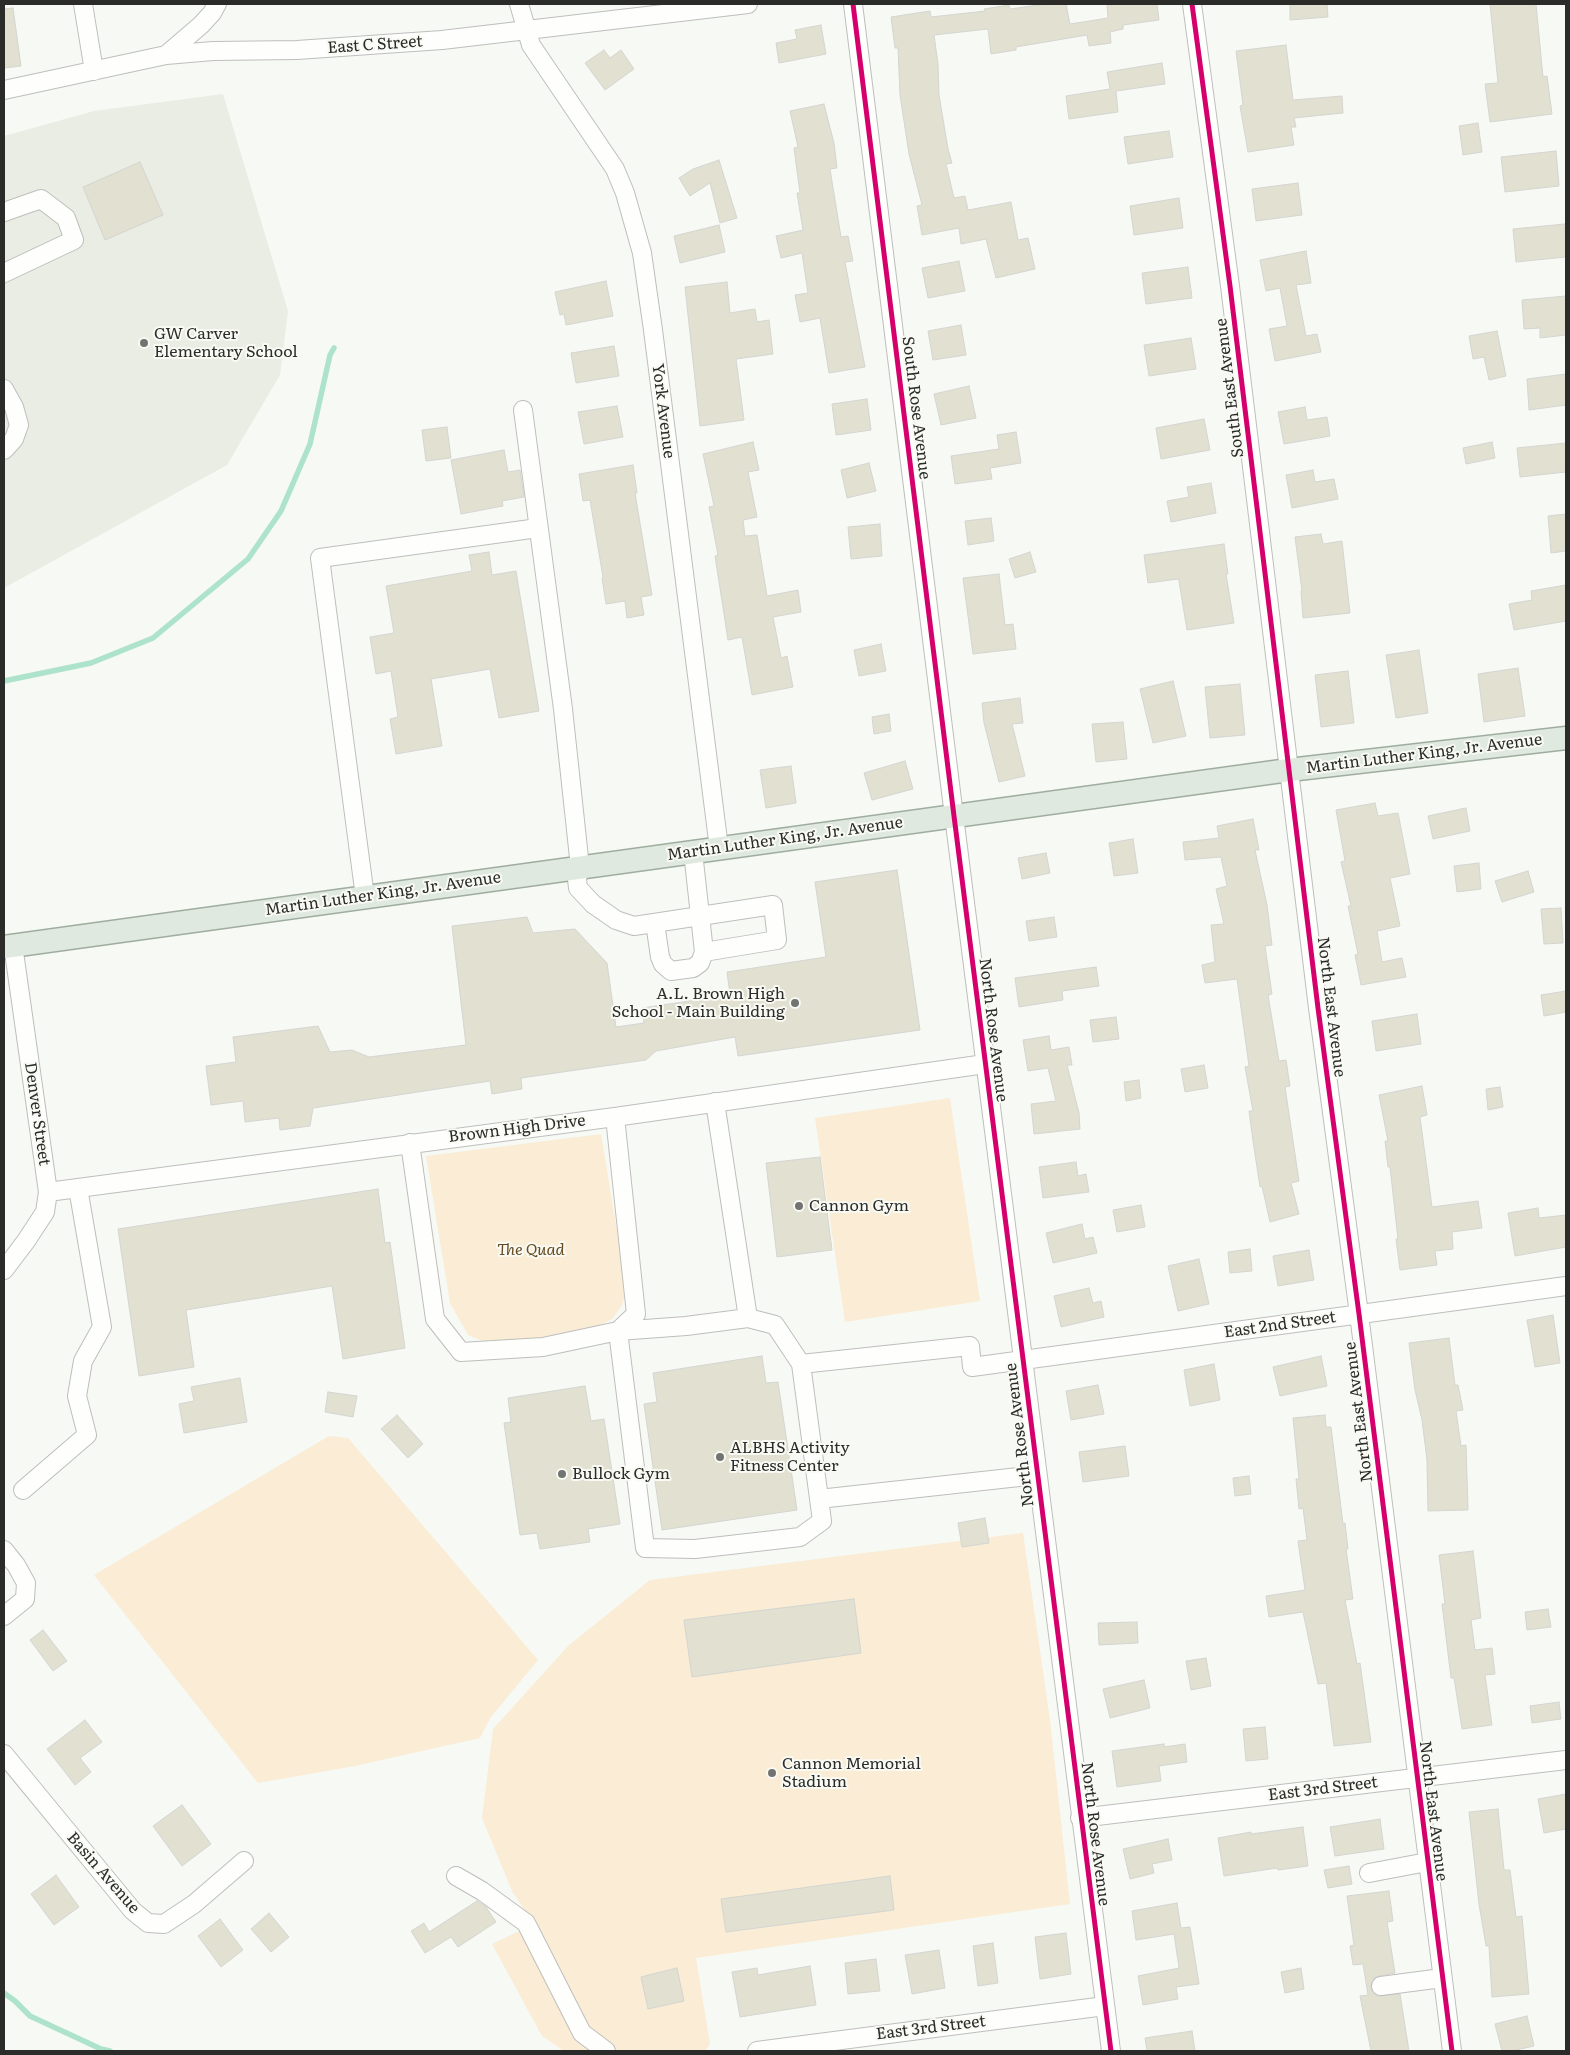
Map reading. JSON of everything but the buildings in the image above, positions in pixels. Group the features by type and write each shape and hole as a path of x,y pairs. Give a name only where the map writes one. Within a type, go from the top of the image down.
{"main road":[{"name":"Martin Luther King, Jr. Avenue","path":"8,946 1289,770 1566,738"}],"street":[{"path":"83,4 94,71"},
{"path":"166,55 201,25 217,4"},
{"name":"York Avenue","path":"519,4 531,45 615,169 625,194 642,253 718,848"},
{"name":"East C Street","path":"4,90 166,55 213,51 297,50 442,40 748,4"},
{"name":"South Rose Avenue","path":"853,4 954,816"},
{"name":"South East Avenue","path":"1192,4 1230,286 1289,770"},
{"path":"4,212 41,199 66,218 74,240 4,274"},
{"path":"4,389 14,407 19,425 14,439 4,450"},
{"path":"523,410 563,708 580,867 577,879 578,888 593,904 616,920 634,926 773,905 777,940 704,952"},
{"path":"366,897 320,558 538,528"},
{"name":"North East Avenue","path":"1289,770 1319,1018 1360,1314 1416,1778 1452,2051"},
{"name":"North Rose Avenue","path":"954,816 1111,2051"},
{"path":"655,923 660,957 663,964 671,970 693,968 700,963 704,952 693,852"},
{"name":"Denver Street","path":"4,1270 45,1212 48,1192 8,946"},
{"name":"Brown High Drive","path":"48,1192 615,1117 985,1064"},
{"path":"715,1102 748,1318"},
{"path":"615,1117 636,1314 618,1331"},
{"path":"410,1143 435,1319 461,1352 543,1347 618,1331 686,1326 748,1318 775,1325 802,1364 822,1521 800,1537 695,1549 645,1548 618,1331"},
{"path":"23,1490 87,1435 77,1396 83,1361 102,1327 78,1188"},
{"name":"East 2nd Street","path":"802,1364 970,1346 972,1367 1566,1286"},
{"path":"819,1499 1037,1475"},
{"path":"4,1550 16,1565 26,1583 25,1599 4,1616"},
{"name":"Basin Avenue","path":"4,1754 133,1911 148,1923 164,1924 194,1904 244,1861"},
{"name":"East 3rd Street","path":"1080,1818 1566,1760"},
{"path":"1369,1873 1427,1862"},
{"path":"456,1876 482,1891 526,1924 582,2033 606,2051"},
{"path":"1381,1986 1442,1978"},
{"name":"East 3rd Street","path":"756,2051 1105,2006"}],"shaded area":[{"name":"GW Carver Elementary School","path":"223,94 288,311 280,375 227,465 4,588 4,136 94,111"}],"green space":[{"path":"950,1098 980,1301 845,1322 815,1118"},
{"name":"The Quad","path":"601,1134 627,1291 621,1307 612,1319 595,1328 524,1342 490,1344 468,1335 450,1303 426,1156"},
{"path":"329,1436 348,1438 538,1660 490,1718 480,1738 355,1766 258,1783 94,1575"},
{"name":"Cannon Memorial Stadium","path":"1023,1533 1050,1720 1070,1904 696,1958 710,2044 705,2051 564,2051 542,2036 492,1944 534,1924 512,1891 482,1818 493,1729 568,1646 650,1580"}],"waterway":[{"path":"4,681 91,663 153,638 248,559 281,511 310,444 330,355 334,348"},
{"path":"4,1993 30,2016 101,2049 110,2051"}],"cycle path":[{"path":"853,4 1111,2051"},
{"path":"1192,4 1230,286 1318,1008 1359,1314 1452,2051"}],"place":[{"name":"GW Carver Elementary School","path":"144,343"},
{"name":"A.L. Brown High School - Main Building","path":"795,1003"},
{"name":"Cannon Gym","path":"799,1206"},
{"name":"ALBHS Activity Fitness Center","path":"720,1457"},
{"name":"Bullock Gym","path":"562,1474"},
{"name":"Cannon Memorial Stadium","path":"772,1773"}]}
